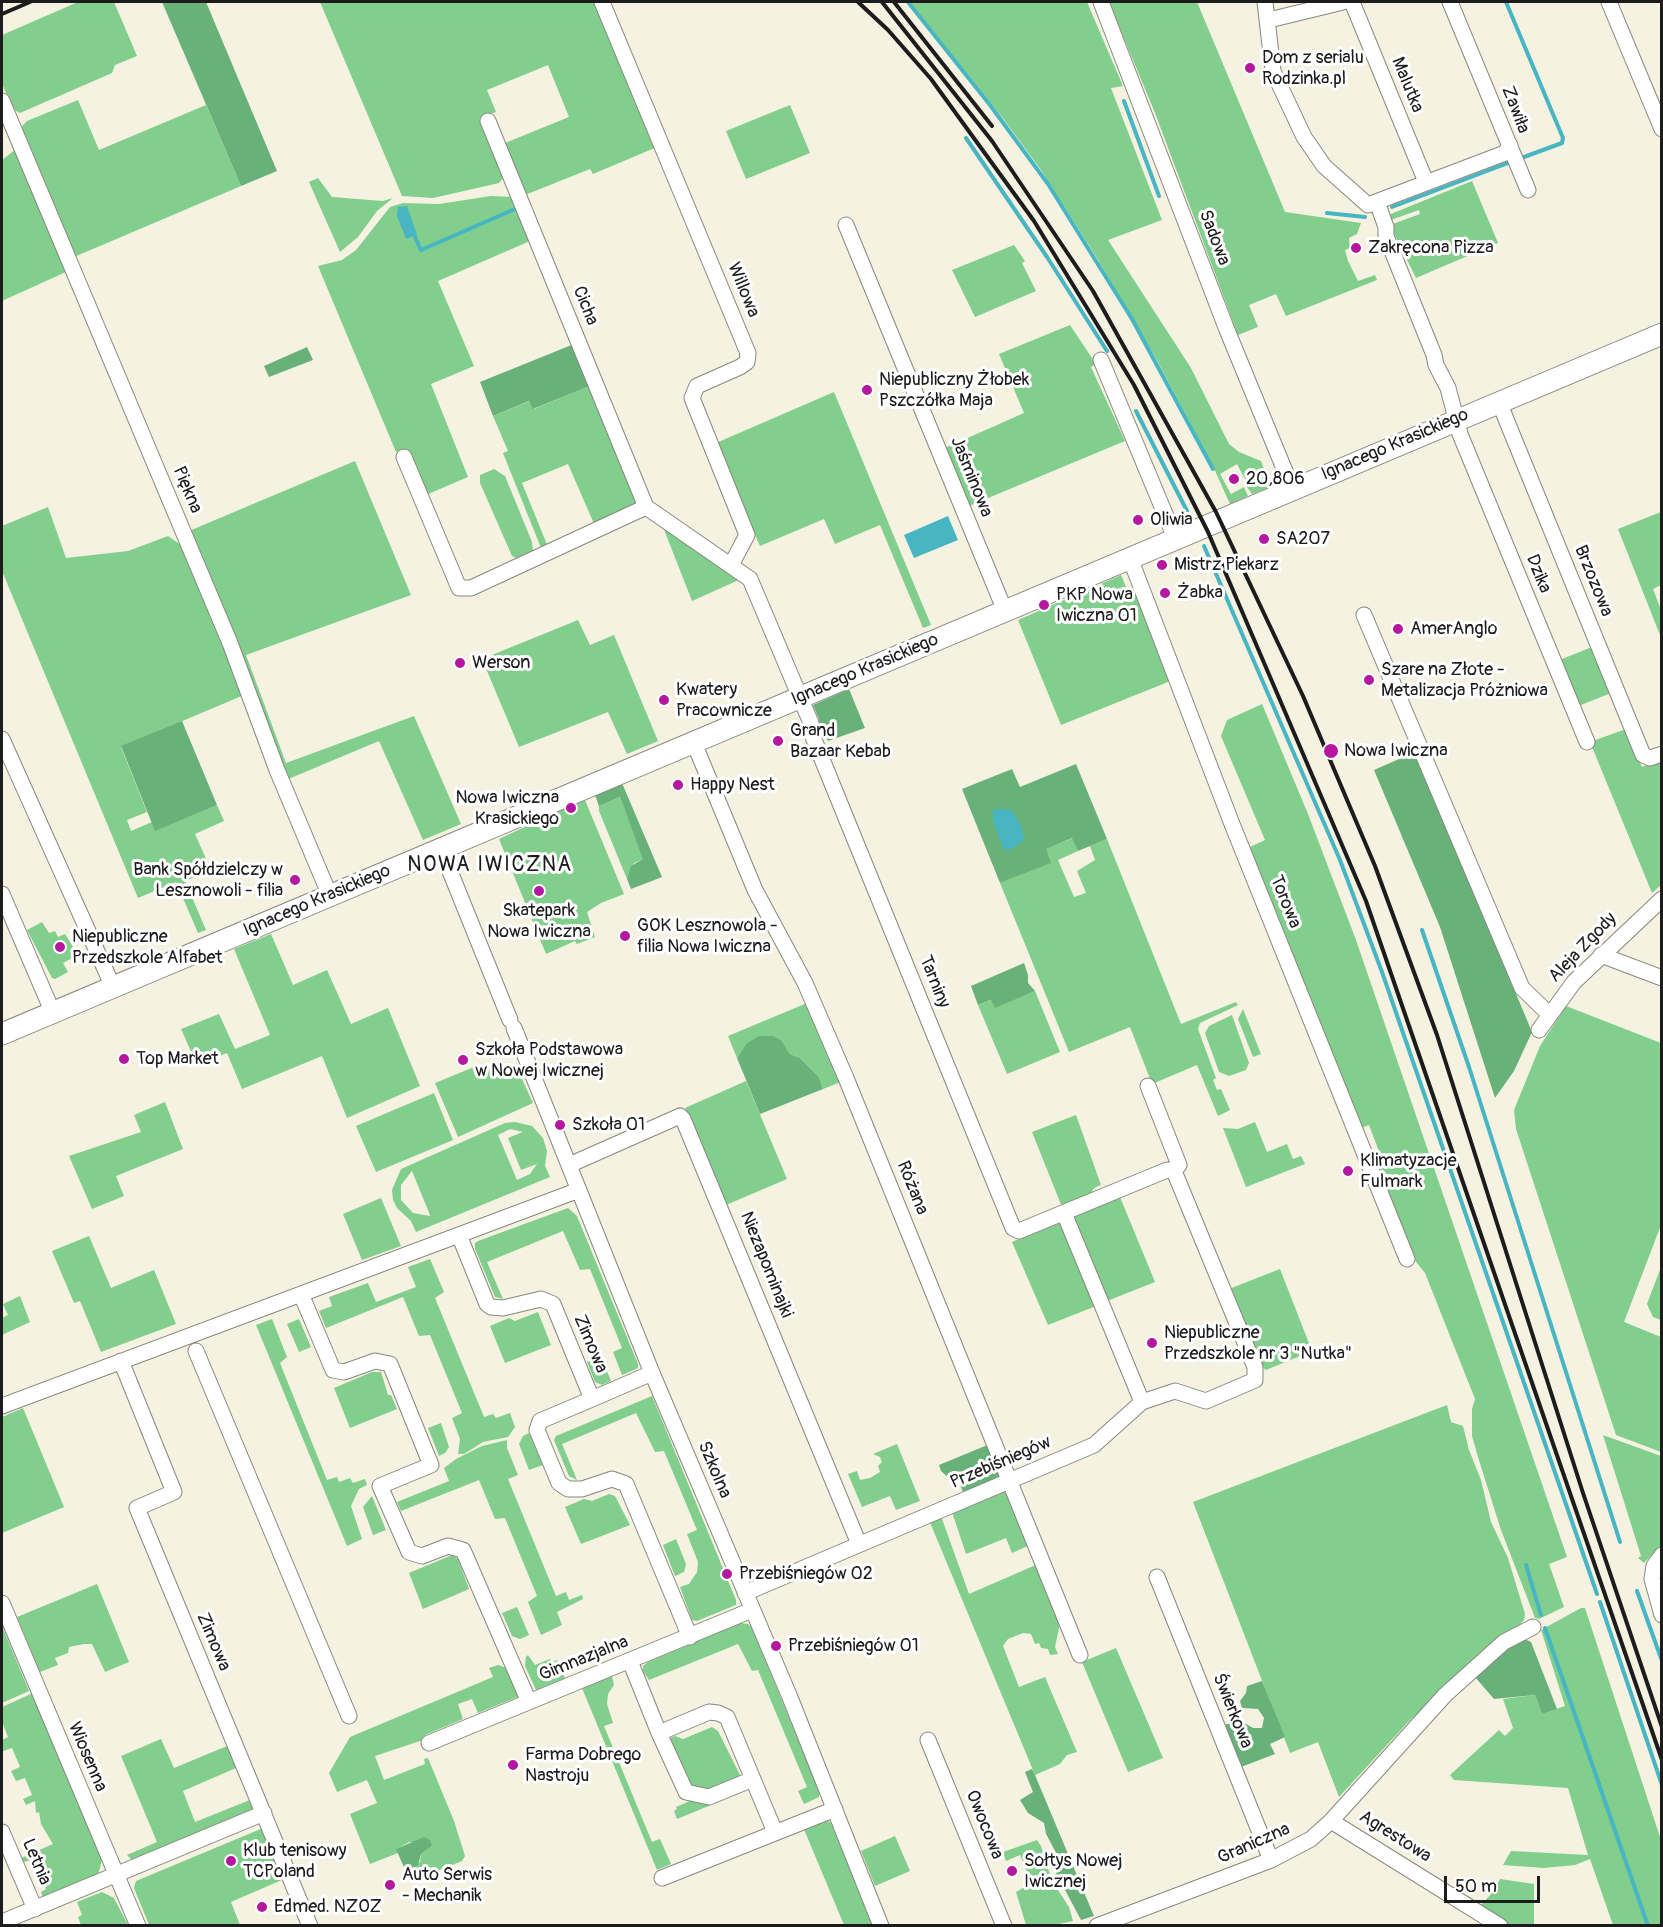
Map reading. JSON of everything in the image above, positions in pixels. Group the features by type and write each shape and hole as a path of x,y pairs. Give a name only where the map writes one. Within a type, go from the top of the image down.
{"street":[{"name":"Willowa","path":"602,2 748,353 747,362 697,386 692,398 747,535 731,566"},
{"name":"Sadowa","path":"1101,2 1227,330 1292,488"},
{"path":"1265,2 1269,20 1273,71 1304,137 1324,166 1372,204"},
{"path":"1269,20 1343,2"},
{"name":"Malutka","path":"1352,2 1426,182"},
{"name":"Zawiła","path":"1372,204 1505,153 1510,145 1450,2"},
{"path":"1609,2 1662,129"},
{"name":"Piękna","path":"2,101 230,643 277,770 330,896"},
{"name":"Cicha","path":"488,121 646,507"},
{"path":"1510,145 1528,190"},
{"name":"Dzika","path":"1372,204 1386,227 1386,236 1436,365 1448,388 1464,443 1587,742"},
{"name":"Jaśminowa","path":"846,225 1005,611"},
{"name":"Ignacego Krasickiego","path":"2,1034 1292,488 1662,334"},
{"path":"1101,360 1175,538"},
{"name":"Brzozowa","path":"1499,402 1643,755 1650,758 1662,754"},
{"path":"404,457 459,588 471,588 646,507 750,579 800,698"},
{"name":"Torowa","path":"1130,558 1233,824 1407,1259"},
{"path":"1364,615 1522,988 1549,1014"},
{"name":"Tarniny","path":"800,698 811,723 813,736 1013,1228 1019,1231 1167,1170 1174,1171"},
{"path":"2,739 113,987"},
{"name":"Różana","path":"694,743 756,894 805,983 846,1078 1080,1655"},
{"name":"Szkolna","path":"441,849 652,1373 835,1809 881,1926"},
{"path":"2,894 53,1013"},
{"name":"Aleja Zgody","path":"1539,1030 1574,982 1662,899"},
{"path":"1601,955 1662,978"},
{"path":"1148,1086 1179,1165 1174,1171"},
{"name":"Niezapominajki","path":"569,1166 670,1120 680,1116 684,1119 859,1544"},
{"name":"Przebiśniegów","path":"745,1593 1094,1444 1142,1402 1175,1391 1206,1401 1252,1383 1256,1374 1179,1176 1174,1171"},
{"path":"2,1406 579,1190"},
{"path":"1064,1213 1142,1402"},
{"name":"Zimowa","path":"459,1235 487,1304 491,1307 503,1308 541,1299 553,1304 592,1399 540,1421 537,1430 559,1483 568,1489 582,1489 612,1479 626,1484 690,1637"},
{"path":"301,1294 333,1370 344,1372 375,1361 390,1364 431,1466 380,1486 384,1496 409,1551 422,1556 448,1546 462,1550 529,1702"},
{"path":"196,1351 349,1716"},
{"name":"Zimowa","path":"121,1361 174,1492 137,1508 264,1813"},
{"path":"592,1399 652,1373"},
{"path":"1662,1556 1654,1566 1652,1580 1662,1615"},
{"name":"Świerkowa","path":"1157,1576 1271,1860"},
{"name":"Wiosenna","path":"2,1603 138,1926"},
{"name":"Gimnazjalna","path":"429,1743 752,1610"},
{"name":"Graniczna","path":"1097,1926 1121,1922 1271,1860 1311,1839 1331,1821 1419,1722 1504,1642 1533,1627"},
{"path":"630,1661 686,1792 709,1797 753,1779"},
{"path":"659,1733 709,1712 723,1715 730,1723 775,1832"},
{"name":"Owocowa","path":"928,1740 1004,1926"},
{"path":"662,1878 835,1809"},
{"path":"2,1922 264,1813 310,1926"},
{"name":"Agrestowa","path":"1331,1821 1491,1924"},
{"name":"Letnia","path":"2,1832 34,1909"}],"green space":[{"path":"78,2 114,2 137,56 115,65 112,73 20,113 12,109 2,83 2,35"},
{"path":"162,2 206,2 277,171 241,186"},
{"path":"320,2 596,2 657,147 593,174 590,169 525,195 505,143 569,117 548,65 487,90 496,112 483,116 504,177 499,183 433,198 402,196"},
{"path":"910,2 1087,2 1123,86 1111,88 1162,220 1108,240 1191,368 1229,444 1239,452 1261,461 1268,480 1272,479 1268,488 1252,494 1237,464 1220,474 1231,494 1244,487 1248,496 1230,504 1212,464 1158,362 1095,255 1041,170 1002,117"},
{"path":"1109,2 1197,2 1285,212 1361,223 1357,234 1349,238 1350,248 1345,250 1348,261 1358,281 1375,275 1377,280 1286,316 1276,294 1249,305 1258,327 1238,335 1155,113"},
{"path":"78,100 99,150 206,105 241,186 74,257 22,135 22,126 27,121"},
{"path":"790,105 810,153 746,179 726,131"},
{"path":"16,149 68,271 2,301 2,160"},
{"path":"318,178 332,197 383,201 393,198 377,211 358,237 340,252 309,182"},
{"path":"1472,181 1498,243 1416,278 1390,225 1420,214 1419,210 1388,221 1386,216"},
{"path":"491,196 512,197 530,241 438,281 474,366 431,384 468,477 426,495 407,449 396,452 318,266 342,260 356,250 390,207 403,203 439,204"},
{"path":"1014,245 1025,261 1022,263 1036,291 975,317 952,270"},
{"path":"1070,325 1096,364 1091,367 1125,441 969,506 945,448 1024,413 999,354"},
{"path":"574,344 590,386 533,409 529,401 493,416 480,382"},
{"path":"307,347 313,360 269,377 264,366"},
{"path":"590,386 639,504 595,526 568,464 522,483 548,547 541,548 503,453 508,451 493,416 530,401 534,409"},
{"path":"834,392 931,625 923,628 880,525 835,544 824,519 760,546 716,443"},
{"path":"355,461 411,595 246,655 286,763 414,716 461,824 423,840 379,741 286,780 263,709 189,531"},
{"path":"494,469 505,476 532,542 533,551 516,558 512,556 480,483 480,475"},
{"path":"48,507 66,558 128,551 168,536 181,545 244,695 121,747 147,812 127,820 131,831 152,822 156,830 217,805 224,821 195,834 211,870 185,881 206,930 198,933 176,882 138,898 2,571 2,526"},
{"path":"1661,512 1661,585 1653,589 1661,610 1660,635 1618,529"},
{"path":"663,527 741,579 692,601"},
{"path":"1121,575 1130,596 1138,593 1169,670 1168,682 1061,725 1018,620"},
{"path":"578,620 590,645 614,635 658,741 627,754 608,712 519,747 482,659"},
{"path":"1592,647 1611,693 1576,707 1557,661"},
{"path":"849,689 865,728 828,741 823,731 820,731 819,719 813,705"},
{"path":"1262,704 1308,814 1356,940 1567,1557 1549,1564 1564,1607 1539,1619 1535,1618 1501,1530 1478,1457 1472,1436 1472,1409 1475,1399 1425,1273 1413,1258 1376,1166 1383,1162 1369,1125 1361,1128 1248,848 1265,840 1221,736 1227,720"},
{"path":"182,721 217,805 155,831 121,746"},
{"path":"1626,729 1642,767 1661,759 1661,885 1652,893 1590,742"},
{"path":"1415,752 1532,1032 1514,1071 1495,1098 1440,927 1374,770"},
{"path":"1076,764 1107,839 1078,851 1072,838 1046,849 1051,863 1000,883 962,789 1012,769 1020,787"},
{"path":"622,783 662,877 631,889 627,879 631,866 643,859 620,797 599,806 595,795"},
{"path":"620,797 644,859 634,863 627,879 599,811 599,806"},
{"path":"585,800 624,894 601,903 587,912 595,937 577,944 575,941 546,954 499,839 565,808 567,813 576,809 575,804"},
{"path":"1073,838 1078,851 1058,860 1074,897 1086,893 1077,871 1095,860 1090,846 1107,839 1181,1024 1236,1002 1238,1005 1200,1023 1198,1029 1216,1078 1213,1080 1217,1090 1221,1089 1230,1110 1218,1116 1197,1065 1152,1084 1130,1027 1069,1052 1000,883 1050,863 1045,849"},
{"path":"42,922 49,933 55,931 58,937 65,934 78,955 63,963 68,972 55,979 52,978 27,930"},
{"path":"271,934 293,985 327,970 351,1024 388,1008 420,1086 347,1118 322,1056 242,1089 227,1053 197,1065 181,1029 219,1014 235,1049 270,1035 234,949"},
{"path":"1024,963 1028,983 1035,991 995,1008 991,1000 978,1005 971,986"},
{"path":"1035,991 1060,1052 1007,1074 978,1005 992,1000 995,1007"},
{"path":"807,1003 841,1082 823,1089 819,1077 800,1058 790,1054 782,1041 746,1044 737,1058 728,1036"},
{"path":"1566,1006 1661,1043 1661,1225 1624,1322 1661,1337 1661,1452 1616,1435 1516,1129 1514,1110 1540,1046"},
{"path":"1243,1009 1261,1054 1253,1057 1238,1019"},
{"path":"1232,1015 1249,1063 1246,1070 1229,1076 1219,1072 1205,1033 1209,1026"},
{"path":"759,1036 773,1036 782,1041 790,1054 800,1058 819,1077 823,1089 760,1114 737,1058 746,1044"},
{"path":"479,1065 493,1067 498,1076 517,1068 533,1103 458,1137 435,1083"},
{"path":"746,1081 787,1179 726,1205 685,1108"},
{"path":"434,1093 453,1140 376,1172 356,1126"},
{"path":"165,1102 183,1149 116,1176 124,1196 92,1209 69,1156 141,1132 134,1115"},
{"path":"1076,1115 1101,1185 1094,1188 1090,1195 1062,1207 1032,1132"},
{"path":"515,1122 532,1126 543,1138 547,1151 545,1166 550,1177 416,1232 411,1221 397,1208 393,1200 392,1190 401,1169 505,1123","holes":["510,1129 523,1132 508,1138 521,1170 537,1164 530,1174 517,1180 498,1135","412,1171 430,1215 430,1216 413,1213 401,1200 401,1185"]},
{"path":"1255,1122 1267,1152 1287,1144 1293,1159 1301,1156 1305,1164 1246,1187 1223,1128 1238,1129"},
{"path":"1120,1197 1155,1282 1107,1301 1072,1217"},
{"path":"381,1198 401,1246 362,1260 343,1214"},
{"path":"568,1208 577,1216 638,1364 638,1368 622,1375 613,1352 622,1348 590,1269 580,1270 563,1231 487,1262 503,1299 495,1297 475,1249 475,1243 478,1241"},
{"path":"1062,1221 1096,1306 1048,1325 1012,1242"},
{"path":"89,1236 111,1288 154,1270 176,1324 101,1352 80,1301 74,1303 52,1251"},
{"path":"430,1259 444,1292 435,1298 484,1417 493,1414 496,1418 510,1413 515,1427 508,1437 483,1442 464,1454 458,1454 460,1439 452,1418 462,1413 430,1335 419,1336 403,1297 326,1328 319,1311 332,1306 329,1297 368,1283 376,1302 416,1287 408,1267"},
{"path":"1661,1267 1662,1320 1653,1317 1647,1304"},
{"path":"1280,1269 1312,1351 1266,1370 1262,1367 1229,1289"},
{"path":"20,1296 30,1322 2,1335 2,1318 8,1315 3,1304"},
{"path":"538,1312 551,1345 505,1363 490,1326 509,1318 515,1321"},
{"path":"272,1319 287,1357 280,1363 327,1480 337,1477 339,1482 350,1478 353,1483 365,1479 367,1485 359,1489 351,1506 362,1539 347,1546 256,1325"},
{"path":"299,1319 311,1347 299,1352 287,1324"},
{"path":"601,1357 611,1381 602,1385 595,1382 587,1362"},
{"path":"372,1372 381,1372 388,1395 391,1395 397,1409 350,1428 334,1388"},
{"path":"652,1396 736,1600 736,1605 697,1621 692,1620 680,1587 689,1584 697,1572 698,1562 687,1534 697,1530 664,1451 655,1452 636,1413 562,1444 577,1480 569,1476 554,1440 556,1436"},
{"path":"1447,1405 1451,1422 1463,1426 1469,1450 1481,1480 1491,1522 1508,1558 1525,1614 1524,1620 1518,1627 1506,1633 1410,1720 1339,1797 1318,1742 1290,1753 1193,1502"},
{"path":"23,1408 64,1507 2,1533 2,1417"},
{"path":"441,1423 449,1447 439,1456 428,1428"},
{"path":"529,1433 543,1465 529,1470 519,1444 523,1436"},
{"path":"1603,1435 1661,1456 1661,1545 1644,1563 1638,1558 1641,1556"},
{"path":"507,1440 507,1448 518,1475 508,1479 556,1596 566,1592 569,1600 582,1595 583,1599 557,1612 562,1625 541,1635 528,1602 537,1596 505,1518 495,1519 479,1480 401,1511 397,1502 449,1481 444,1468 456,1459 482,1446"},
{"path":"897,1444 920,1501 896,1510 890,1496 862,1507 848,1474 857,1471 860,1480 870,1478 880,1472 878,1466 882,1462 880,1457 873,1454"},
{"path":"990,1444 1003,1475 963,1492 959,1482 953,1482 941,1471 939,1465"},
{"path":"1004,1488 1030,1545 1012,1553 1006,1538 966,1554 952,1512"},
{"path":"609,1494 615,1496 630,1525 581,1544 565,1507 584,1499 592,1501"},
{"path":"372,1496 386,1530 373,1535 363,1507"},
{"path":"941,1516 969,1594 1038,1564 1060,1623 1055,1647 1058,1654 1050,1655 1048,1649 1041,1648 1039,1643 1035,1644 1031,1634 1023,1633 1008,1639 1003,1646 1019,1687 1045,1677 1077,1752 1067,1755 1060,1764 1035,1775 929,1520"},
{"path":"676,1539 686,1564 684,1572 675,1576 663,1545"},
{"path":"452,1555 458,1559 469,1589 423,1609 409,1573"},
{"path":"97,1584 129,1662 105,1672 92,1644 84,1644 69,1647 68,1653 55,1658 58,1665 40,1672 17,1617"},
{"path":"517,1607 529,1635 520,1639 512,1636 502,1613"},
{"path":"1585,1608 1661,1840 1661,1925 1613,1925 1590,1859 1575,1865 1544,1868 1503,1865 1511,1851 1588,1855 1568,1788 1454,1780 1450,1775 1499,1730 1505,1736 1513,1728 1503,1699 1535,1695 1542,1714 1565,1706 1541,1630"},
{"path":"740,1623 748,1624 752,1628 819,1791 819,1797 804,1804 798,1791 807,1787 758,1670 752,1671 738,1644 649,1680 643,1671 643,1666 648,1662"},
{"path":"2,1626 29,1691 2,1703"},
{"path":"1522,1638 1531,1642 1557,1709 1542,1714 1535,1695 1494,1699 1475,1677 1503,1650"},
{"path":"1116,1648 1163,1758 1128,1772 1082,1662"},
{"path":"528,1655 535,1665 550,1659 552,1663 557,1660 565,1678 536,1690 525,1666"},
{"path":"498,1665 507,1668 520,1696 478,1713 472,1699 458,1704 463,1719 425,1735 426,1739 375,1756 384,1780 425,1764 424,1759 428,1758 454,1821 465,1856 462,1861 410,1882 406,1872 420,1862 421,1854 432,1846 409,1842 397,1849 398,1853 370,1864 350,1814 377,1803 367,1780 337,1792 329,1773 350,1737 493,1677 489,1668"},
{"path":"612,1676 614,1685 608,1694 607,1704 613,1723 604,1726 652,1842 660,1839 671,1864 657,1870 582,1688"},
{"path":"1262,1681 1285,1737 1270,1744 1275,1754 1241,1767 1223,1725 1241,1721 1253,1728 1262,1728 1264,1718 1258,1709 1242,1708 1240,1701 1246,1693 1247,1686"},
{"path":"33,1693 102,1860 98,1875 43,1898 41,1892 46,1889 34,1859 24,1862 21,1858 53,1844 41,1824 39,1812 36,1813 35,1801 26,1805 23,1799 32,1795 25,1778 16,1781 11,1771 20,1767 12,1748 3,1751 2,1747 2,1740 8,1737 2,1722 2,1707"},
{"path":"712,1727 718,1731 741,1777 705,1792 689,1789 666,1740 675,1736 683,1739"},
{"path":"161,1739 174,1768 227,1746 236,1768 183,1791 195,1822 250,1800 251,1795 255,1811 133,1861 127,1855 157,1842 121,1756"},
{"path":"1032,1769 1094,1916 1081,1920 1056,1873 1061,1862 1046,1834 1044,1823 1028,1813 1020,1800 1033,1792 1025,1772"},
{"path":"743,1789 745,1791 677,1819 674,1811 676,1807 692,1800"},
{"path":"825,1819 831,1823 873,1925 844,1925 803,1827"},
{"name":"Klub tenisowy TCPoland","path":"263,1828 284,1879 231,1902 240,1925 149,1925 134,1888 136,1881"},
{"path":"895,1836 910,1871 875,1886 861,1851"},
{"path":"424,1837 430,1840 432,1846 421,1854 418,1865 406,1872 396,1849"},
{"path":"1037,1840 1052,1881 1069,1907 1073,1921 1054,1925 1026,1925 1016,1892 1028,1885 1026,1881 1030,1879 1020,1855 1006,1861 1003,1852"},
{"path":"1500,1879 1534,1884 1534,1925 1505,1925 1479,1907 1493,1892"},
{"path":"102,1892 114,1898 128,1925 81,1925 78,1917 82,1915 77,1902"}],"water":[{"path":"407,206 417,235 406,239 397,216 398,207"},
{"path":"948,516 958,540 914,558 904,535"},
{"path":"993,810 1012,811 1021,826 1024,840 1011,849 1004,850 993,821"}],"waterway":[{"path":"908,2 990,105 1048,184 1132,319 1213,469"},
{"path":"1506,2 1563,138 1562,143 1524,157"},
{"path":"1124,101 1159,196"},
{"path":"966,138 1047,257 1107,351"},
{"path":"1392,207 1508,163"},
{"path":"415,237 421,250 515,209"},
{"path":"1327,213 1365,217"},
{"path":"1136,411 1187,511"},
{"path":"1204,546 1340,860 1382,972 1597,1594"},
{"path":"1422,930 1469,1067 1620,1542"},
{"path":"1526,1565 1541,1615"},
{"path":"1637,1591 1662,1661"},
{"path":"1600,1602 1662,1785"},
{"path":"1545,1628 1648,1926"}],"railway":[{"path":"2,14 30,2"},
{"path":"858,2 888,30 931,79 1034,221 1134,385 1208,532 1366,901 1662,1760"},
{"path":"882,2 992,141 1093,291 1216,512 1303,696 1375,866 1437,1035 1583,1493 1662,1727"},
{"path":"894,2 992,126"}],"place":[{"name":"Dom z serialu Rodzinka.pl","path":"1250,68"},
{"name":"Zakręcona Pizza","path":"1356,248"},
{"name":"Niepubliczny Żłobek Pszczółka Maja","path":"867,390"},
{"name":"20,806","path":"1234,479"},
{"name":"Oliwia","path":"1138,520"},
{"name":"SA207","path":"1264,539"},
{"name":"Mistrz Piekarz","path":"1162,565"},
{"name":"Żabka","path":"1165,593"},
{"name":"PKP Nowa Iwiczna 01","path":"1044,605"},
{"name":"AmerAnglo","path":"1398,629"},
{"name":"Werson","path":"460,663"},
{"name":"Szare na Złote - Metalizacja Próżniowa","path":"1369,680"},
{"name":"Kwatery Pracownicze","path":"664,700"},
{"name":"Grand Bazaar Kebab","path":"778,741"},
{"name":"Nowa Iwiczna","path":"1331,751"},
{"name":"Happy Nest","path":"678,785"},
{"name":"Nowa Iwiczna Krasickiego","path":"571,808"},
{"name":"Bank Spółdzielczy w Lesznowoli - filia","path":"295,880"},
{"name":"Skatepark Nowa Iwiczna","path":"539,891"},
{"name":"GOK Lesznowola - filia Nowa Iwiczna","path":"625,936"},
{"name":"Niepubliczne Przedszkole Alfabet","path":"60,947"},
{"name":"Top Market","path":"124,1059"},
{"name":"Szkoła Podstawowa w Nowej Iwicznej","path":"463,1060"},
{"name":"Szkoła 01","path":"560,1125"},
{"name":"Klimatyzacje Fulmark","path":"1348,1171"},
{"name":"Niepubliczne Przedszkole nr 3 \"Nutka\"","path":"1152,1343"},
{"name":"Przebiśniegów 02","path":"727,1574"},
{"name":"Przebiśniegów 01","path":"776,1646"},
{"name":"Farma Dobrego Nastroju","path":"513,1765"},
{"name":"Klub tenisowy TCPoland","path":"231,1861"},
{"name":"Sołtys Nowej Iwicznej","path":"1012,1871"},
{"name":"Auto Serwis - Mechanik","path":"390,1885"},
{"name":"Edmed. NZOZ","path":"262,1907"}],"district":[{"name":"NOWA IWICZNA","path":"490,866"}]}
